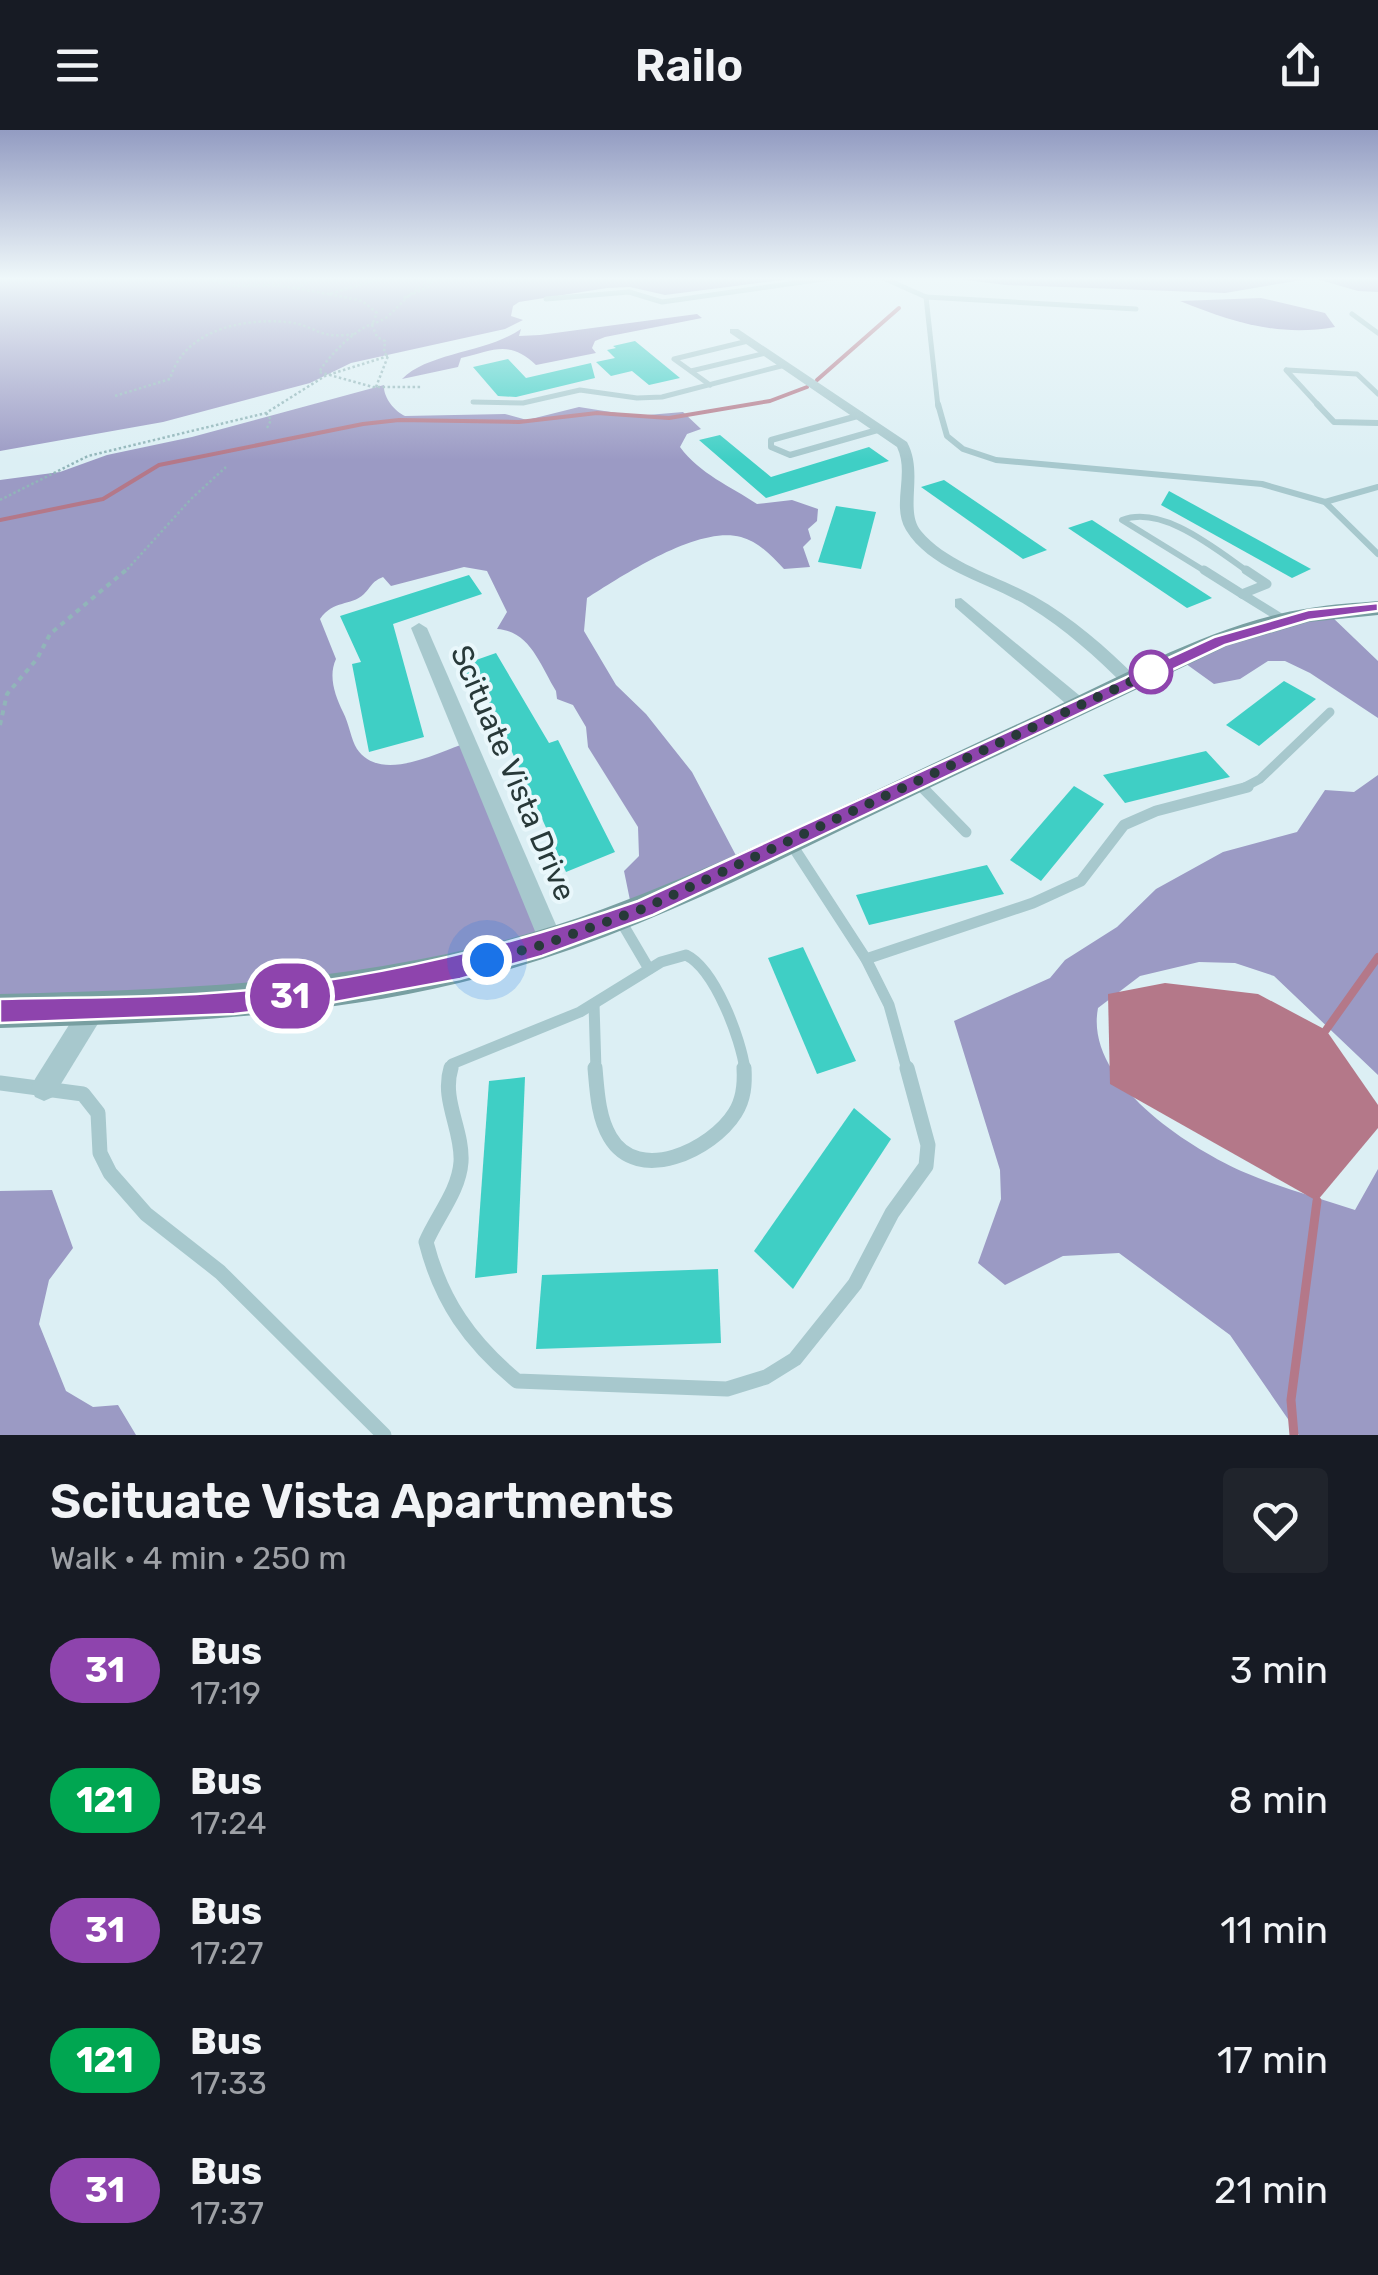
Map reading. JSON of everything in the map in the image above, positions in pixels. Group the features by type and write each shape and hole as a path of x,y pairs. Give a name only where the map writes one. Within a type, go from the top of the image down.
{"main road":[{"path":"0,1011 234,1003 346,990 460,968 551,942 619,918 1220,641 1285,621 1378,608"}],"street":[{"path":"745,338 861,415 908,454 912,484 906,514 916,534 948,560 1048,612 1131,682"},
{"path":"961,604 1079,705"},
{"name":"Scituate Vista Drive","path":"419,628 551,942"},
{"path":"44,1088 93,1009"}],"lane":[{"path":"931,338 946,436 961,447 996,460 1262,484 1325,502 1378,554"},
{"path":"710,385 674,358 748,340"},
{"path":"691,371 766,353"},
{"path":"473,402 524,403 580,390 650,398 785,366"},
{"path":"1378,394 1357,374 1286,370 1334,422 1378,424"},
{"path":"861,415 770,440 771,447 790,455 880,429"},
{"path":"1325,502 1378,487"},
{"path":"1242,595 1267,584 1162,520 1142,513 1128,514 1122,520 1217,580 1285,621"},
{"path":"866,958 1033,903 1080,881 1124,825 1156,811 1246,788 1330,712"},
{"path":"916,781 966,832"},
{"path":"594,1004 601,1114 611,1140 622,1152 654,1161 690,1150 712,1137 741,1102 744,1069 740,1037 694,957 677,956 594,1004 452,1064 445,1080 460,1133 461,1162 426,1242 435,1283 464,1332 517,1381 727,1389 766,1377 795,1358 828,1322 854,1284 892,1213 926,1166 928,1144 890,1005 866,958 790,841"},
{"path":"619,918 649,969"},
{"path":"0,1083 83,1094 98,1113 100,1153 110,1173 146,1214 220,1272 384,1435"}],"path":[{"path":"115,396 170,378 174,366 199,338"},
{"path":"352,338 324,360 320,372 376,387 421,387"},
{"path":"379,338 384,341 384,353 388,356"},
{"path":"0,500 88,456 266,412 325,376 388,356"},
{"path":"376,387 388,356"},
{"path":"266,412 271,420 266,430"},
{"path":"0,724 7,694 38,658 50,634 114,584 191,499 226,467"}],"shaded area":[{"path":"0,338 465,338 351,363 310,383 163,422 0,451"},
{"path":"505,338 603,338 595,341 592,348 596,353 536,365 517,352 492,350 461,358 458,367 402,379 427,363"},
{"path":"384,385 390,403 405,416 505,414 527,420 579,407 636,416 683,412 701,429 687,434 680,447 706,472 757,504 792,500 818,509 817,521 808,529 811,539 803,547 810,567 784,569 754,542 723,535 661,555 587,598 584,631 616,685 646,714 692,772 741,865 632,910 624,871 639,856 638,827 588,747 586,727 573,705 557,699 539,660 526,643 497,629 507,612 487,571 464,567 391,586 383,577 359,598 331,608 320,619 336,659 335,693 355,745 367,759 395,765 469,742 550,941 390,985 0,1014 0,480 60,472 107,455 192,437"},
{"path":"1330,615 1378,661 1378,718 1285,661 1268,661 1240,679 1214,684 1182,661 1216,644"},
{"path":"1378,775 1378,1075 1274,976 1235,963 1199,962 1140,976 1098,1008 1098,1035 1107,1061 1123,1086 1170,1129 1222,1162 1355,1210 1378,1169 1378,1435 1299,1435 1230,1335 1119,1253 1063,1256 1005,1285 978,1263 1001,1199 1000,1170 954,1021 1050,978 1065,960 1117,927 1156,889 1223,852 1297,832 1325,790 1354,792"},
{"path":"1165,983 1258,994 1326,1030 1378,1105 1378,1128 1317,1201 1110,1084 1108,994"},
{"path":"52,1190 73,1248 49,1280 39,1324 66,1391 93,1407 118,1405 136,1435 0,1435 0,1191"}],"building":[{"path":"635,341 680,378 649,385 632,371 611,376 596,362 615,358 607,350 616,348 613,346"},
{"path":"508,359 526,378 591,363 595,378 516,397 498,396 473,367"},
{"path":"720,435 771,477 869,447 889,461 766,498 699,440"},
{"path":"944,480 1047,550 1023,559 921,487"},
{"path":"1169,491 1311,569 1292,578 1161,505"},
{"path":"836,506 876,512 861,569 818,562"},
{"path":"1092,520 1212,598 1187,608 1068,528"},
{"path":"469,575 482,594 393,624 424,737 369,752 352,664 361,662 340,616"},
{"path":"496,653 549,743 558,740 615,852 566,872 503,732 496,735 459,666"},
{"path":"1284,681 1316,699 1259,746 1226,725"},
{"path":"1206,751 1230,777 1125,803 1103,775"},
{"path":"1074,786 1104,804 1041,881 1010,860"},
{"path":"987,865 1004,894 869,925 856,895"},
{"path":"803,947 856,1061 817,1074 768,958"},
{"path":"525,1077 517,1273 475,1278 489,1081"},
{"path":"854,1108 891,1139 793,1289 754,1251"},
{"path":"718,1269 721,1343 536,1349 542,1275"}],"waterway":[{"path":"817,380 865,338"},
{"path":"0,520 103,499 159,465 363,424 399,420 519,422 597,413 669,418 770,401 807,387"},
{"path":"1326,1030 1378,957"},
{"path":"1294,1435 1291,1400 1317,1201"}],"bus line":[{"name":"31","path":"0,1011 234,1003 330,992 460,968 542,945 645,908 1220,641 1308,615 1378,608"}],"route":[{"path":"487,960 645,908 1160,668 1151,672"}]}
